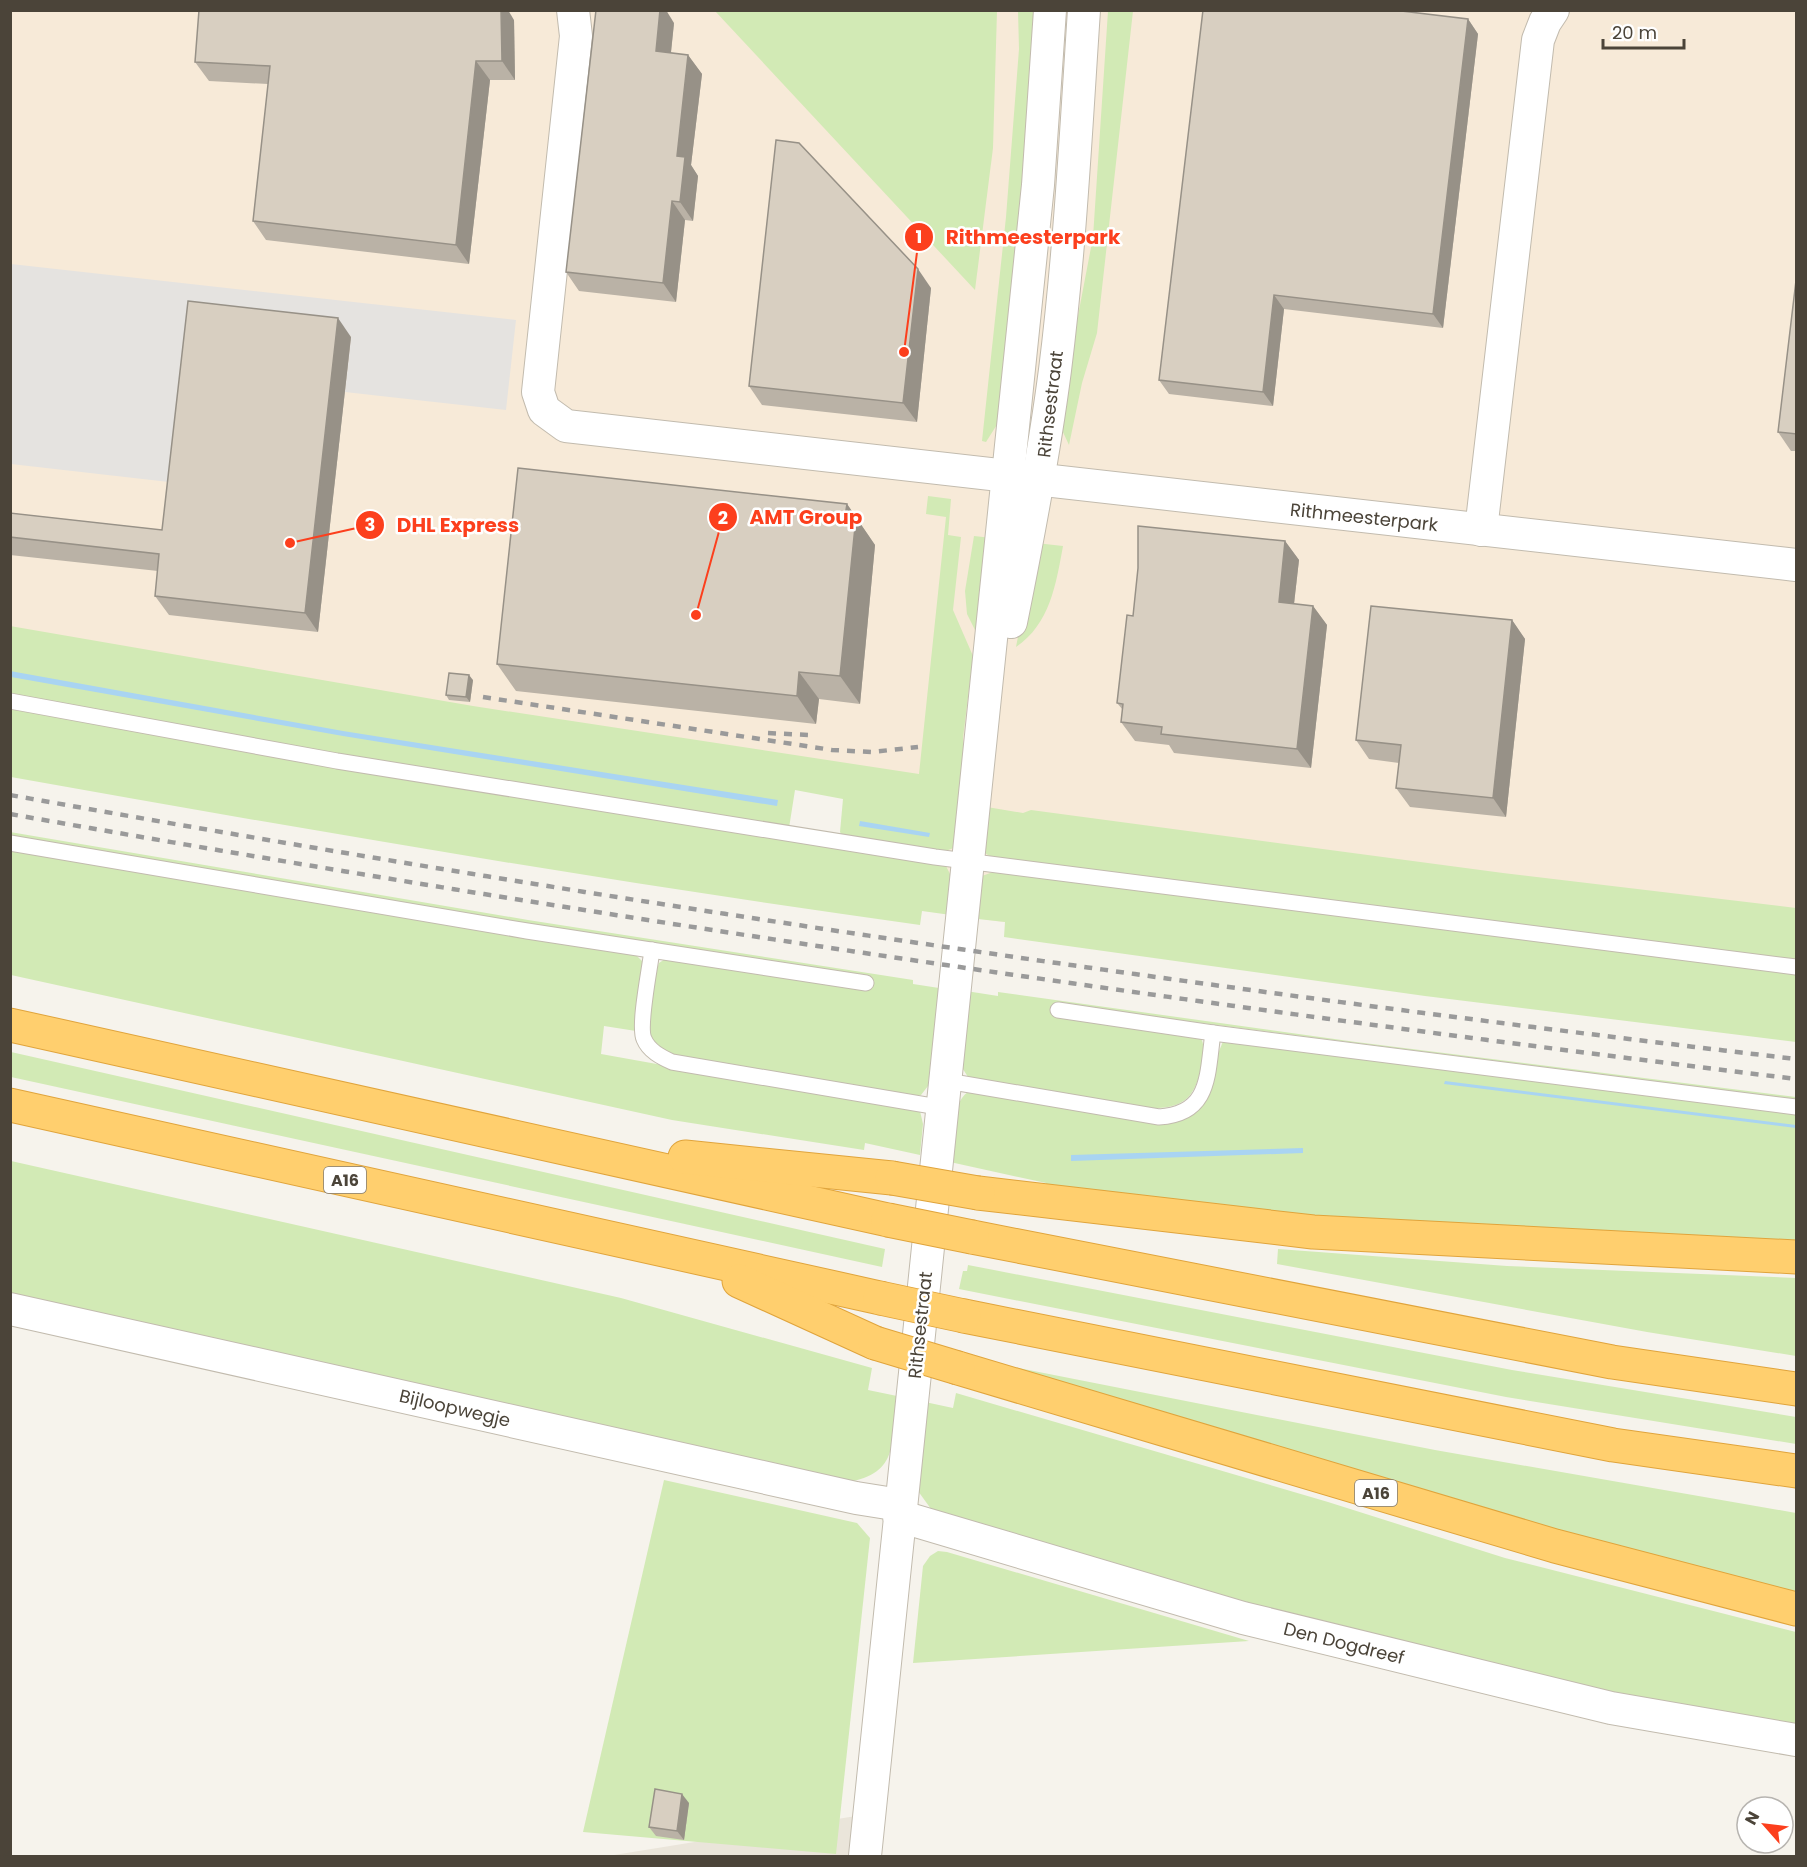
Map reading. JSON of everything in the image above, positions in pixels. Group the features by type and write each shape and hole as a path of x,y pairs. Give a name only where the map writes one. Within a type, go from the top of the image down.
{"highway":[{"path":"10,1025 888,1220 1612,1362 1797,1389"},
{"name":"A16","path":"10,1105 964,1316 1613,1444 1797,1471"},
{"path":"533,1141 892,1178 978,1192 1313,1232 1797,1257"},
{"name":"A16","path":"680,1254 875,1343 1544,1543 1797,1609"}],"street":[{"name":"Rithmeesterpark","path":"573,10 576,36 539,383 540,402 544,410 566,426 1797,565"},
{"name":"Rithsestraat","path":"865,1857 977,793 1038,185 1050,10"},
{"name":"Rithsestraat","path":"977,793 1040,480 1067,253 1084,10"},
{"path":"1481,530 1538,40 1553,10"},
{"name":"Bijloopwegje","path":"10,1309 856,1498 900,1510"},
{"name":"Den Dogdreef","path":"900,1510 1244,1618 1611,1708 1797,1740"}],"lane":[{"path":"10,701 337,760 969,862 1797,967"},
{"path":"10,843 652,950 866,983"},
{"path":"652,950 642,1030 647,1046 662,1058 672,1062 1159,1117 1170,1116 1198,1101 1205,1089 1213,1034"},
{"path":"1058,1010 1213,1034 1797,1107"}],"shaded area":[{"path":"10,11 1796,11 1796,961 1003,922 926,911 851,794 11,693"},
{"path":"11,264 516,320 506,410 345,392 351,336 187,318 169,482 11,464"},
{"path":"862,1815 862,1856 608,1856"}],"green space":[{"path":"715,11 997,11 993,148 975,290"},
{"path":"1018,11 1040,11 1005,412 986,442 982,441 1006,217 1019,49"},
{"path":"1108,11 1133,11 1097,333 1082,383 1069,445 1062,430 1060,410 1093,237"},
{"path":"928,496 951,499 948,535 961,537 953,610 973,656 963,738 966,772 959,846 940,853 843,837 840,832 843,799 795,790 789,828 339,756 11,696 10,626 473,706 919,774 946,517 926,514"},
{"path":"974,536 992,538 980,640 967,614 965,591"},
{"path":"1036,543 1063,546 1054,589 1044,615 1037,627 1016,647"},
{"path":"10,707 945,864 952,878 951,915 922,911 920,925 806,909 465,855 11,777"},
{"path":"987,807 1023,813 1031,810 1503,873 1796,908 1796,962 994,859 982,851"},
{"path":"10,832 528,920 913,980 913,984 939,988 928,1086 921,1095 915,1096 673,1057 664,1052 648,1036 654,978 659,963 665,959 527,925 11,837"},
{"path":"11,848 635,954 642,961 644,969 636,1031 604,1026 601,1054 920,1111 923,1124 920,1155 865,1143 864,1150 672,1120 11,975"},
{"path":"993,872 1796,973 1796,1042 1425,996 1004,937 1005,922 978,919 982,876"},
{"path":"966,991 998,996 998,992 1356,1042 1796,1097 1796,1100 1054,1004 1052,1015 1199,1035 1203,1044 1203,1055 1192,1092 1180,1103 1172,1106 1149,1108 968,1077 961,1066"},
{"path":"1224,1039 1796,1112 1796,1241 1587,1234 1232,1211 1046,1186 1046,1183 950,1162 955,1114 962,1098 968,1092 1183,1116 1213,1066"},
{"path":"11,1052 885,1249 882,1267 11,1077"},
{"path":"11,1161 621,1298 872,1368 868,1390 897,1396 889,1455 874,1473 841,1483 11,1299"},
{"path":"1278,1249 1507,1266 1796,1278 1796,1356 1647,1332 1277,1264"},
{"path":"968,1265 1512,1370 1796,1417 1796,1444 1506,1397 959,1289 963,1271 967,1271"},
{"path":"983,1361 1435,1450 1796,1513 1796,1600"},
{"path":"956,1393 1328,1502 1505,1558 1796,1632 1796,1729 1720,1718 1293,1620 941,1516 931,1509 918,1491 925,1402 953,1408"},
{"path":"664,1480 857,1523 870,1538 836,1854 583,1832"},
{"path":"938,1551 1249,1641 913,1663 923,1566 930,1556"}],"water":[{"path":"10,671 343,731 778,800 777,806 343,736 11,677"},
{"path":"860,821 930,833 929,837 859,826"},
{"path":"1445,1081 1796,1125 1796,1128 1444,1084"},
{"path":"1303,1148 1303,1153 1071,1161 1071,1155"}],"building":[{"path":"199,10 501,10 502,61 476,61 456,245 253,221 270,66 195,62"},
{"path":"596,10 660,10 656,51 688,55 677,156 685,157 680,202 672,201 663,283 566,272"},
{"path":"1203,10 1393,10 1468,19 1433,314 1274,295 1263,392 1159,380"},
{"path":"776,140 799,143 918,269 903,403 749,386"},
{"path":"1797,272 1797,434 1778,432"},
{"path":"188,301 338,318 305,613 155,596 159,554 10,537 10,513 162,530"},
{"path":"518,468 847,504 845,516 856,517 840,676 799,672 797,696 497,664"},
{"path":"1138,526 1285,541 1279,602 1313,606 1297,749 1161,734 1162,727 1121,722 1123,704 1117,703 1127,615 1133,616 1138,568"},
{"path":"1371,606 1512,620 1493,798 1396,788 1401,745 1356,740"},
{"path":"449,673 469,675 466,697 446,695"},
{"path":"655,1789 682,1794 677,1831 649,1827"}],"railway":[{"path":"483,697 832,750 872,752 918,747"},
{"path":"768,733 810,735"},
{"path":"10,795 678,907 1125,973 1796,1059"},
{"path":"10,814 233,853 678,925 1348,1022 1796,1079"}],"place":[{"name":"Rithmeesterpark","path":"904,352"},
{"name":"DHL Express","path":"290,543"},
{"name":"AMT Group","path":"696,615"}]}
